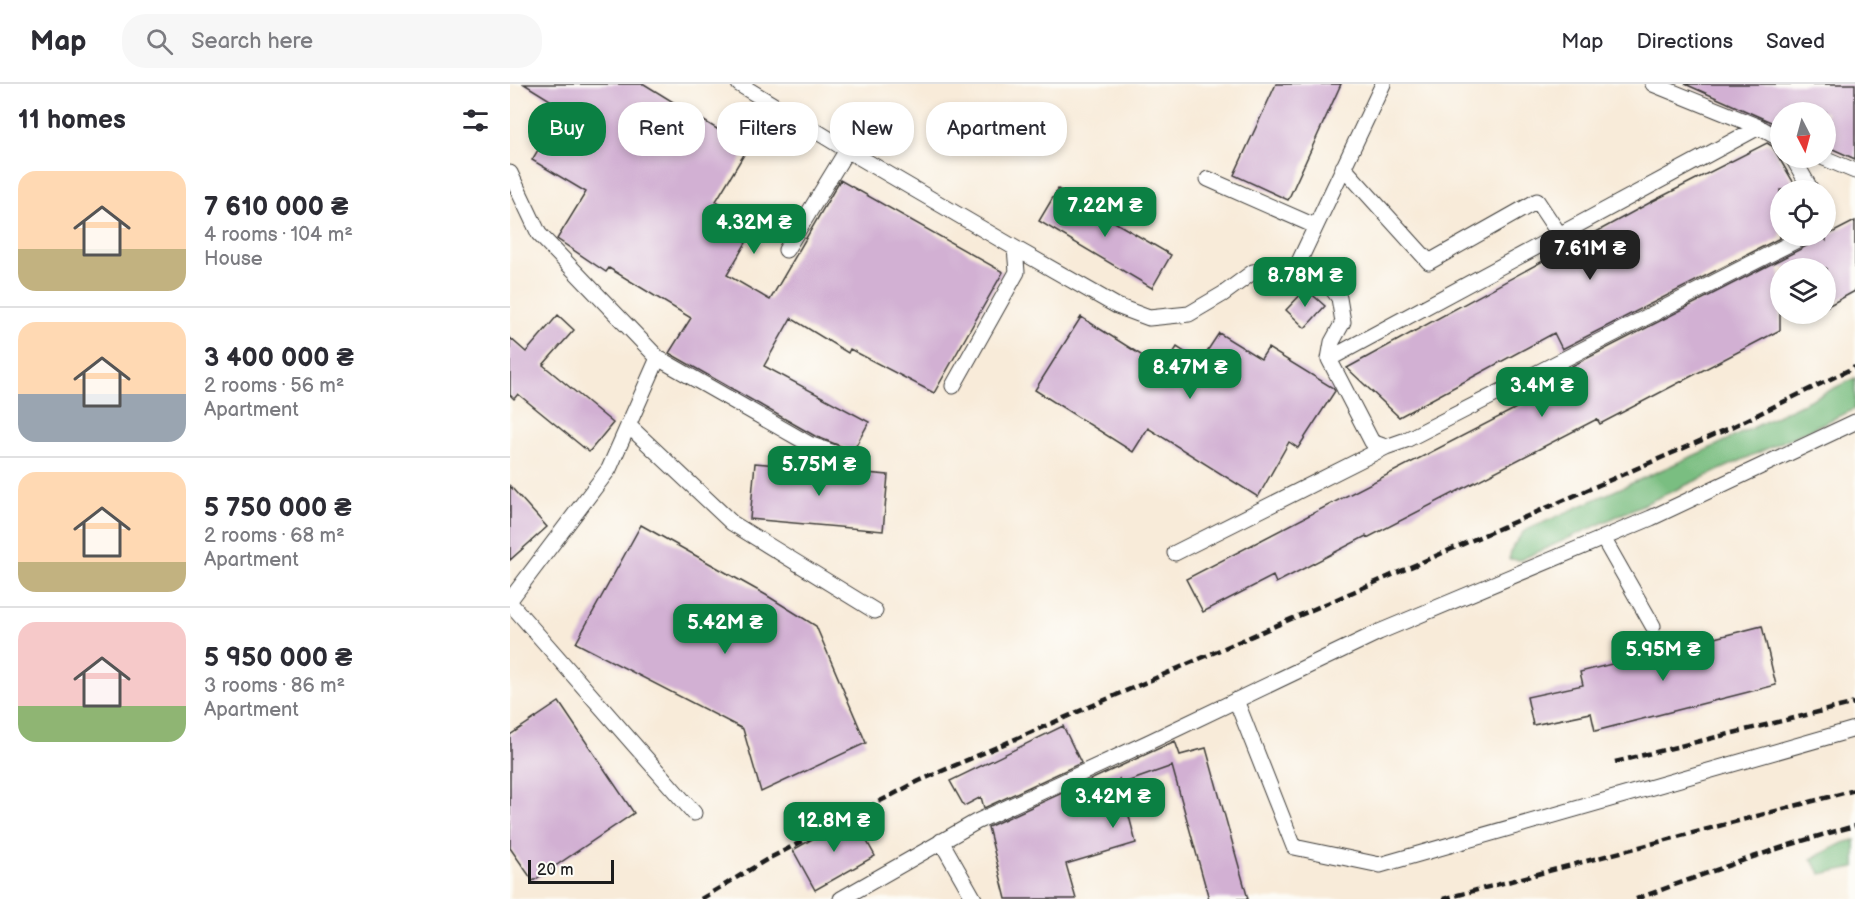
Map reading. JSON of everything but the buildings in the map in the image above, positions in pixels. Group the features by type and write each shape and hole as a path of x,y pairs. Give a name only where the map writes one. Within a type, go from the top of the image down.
{"lane":[{"path":"739,84 830,140"},
{"path":"1297,266 1383,84"},
{"path":"1653,84 1770,133"},
{"path":"1329,358 1759,127"},
{"path":"786,250 843,156"},
{"path":"857,156 1117,306 1149,318 1190,314 1253,272 1297,266 1327,282 1339,298 1343,322 1332,342 1329,358 1372,442 1386,447"},
{"path":"1836,163 1855,171"},
{"path":"1343,167 1429,262 1537,201 1559,234"},
{"path":"510,173 539,234 658,358 808,444 846,457"},
{"path":"1208,179 1315,226"},
{"path":"1175,553 1386,447 1406,440 1785,246"},
{"path":"953,386 1017,272 1015,248"},
{"path":"658,358 609,469 510,602 694,813"},
{"path":"841,899 987,817 1378,632 1603,538 1855,422"},
{"path":"628,425 732,523 875,611"},
{"path":"1603,538 1653,626"},
{"path":"1236,700 1294,847 1380,865 1855,729"},
{"path":"941,842 974,899"}],"green space":[{"path":"1855,378 1855,409 1520,560 1509,559 1513,546 1524,531 1713,447"},
{"path":"1855,840 1855,867 1821,874 1811,859 1843,843"}],"railway":[{"path":"701,899 766,860 919,781 1732,427 1855,367"},
{"path":"1615,762 1855,703"},
{"path":"1443,899 1855,790"},
{"path":"1636,899 1717,869 1855,826"}]}
